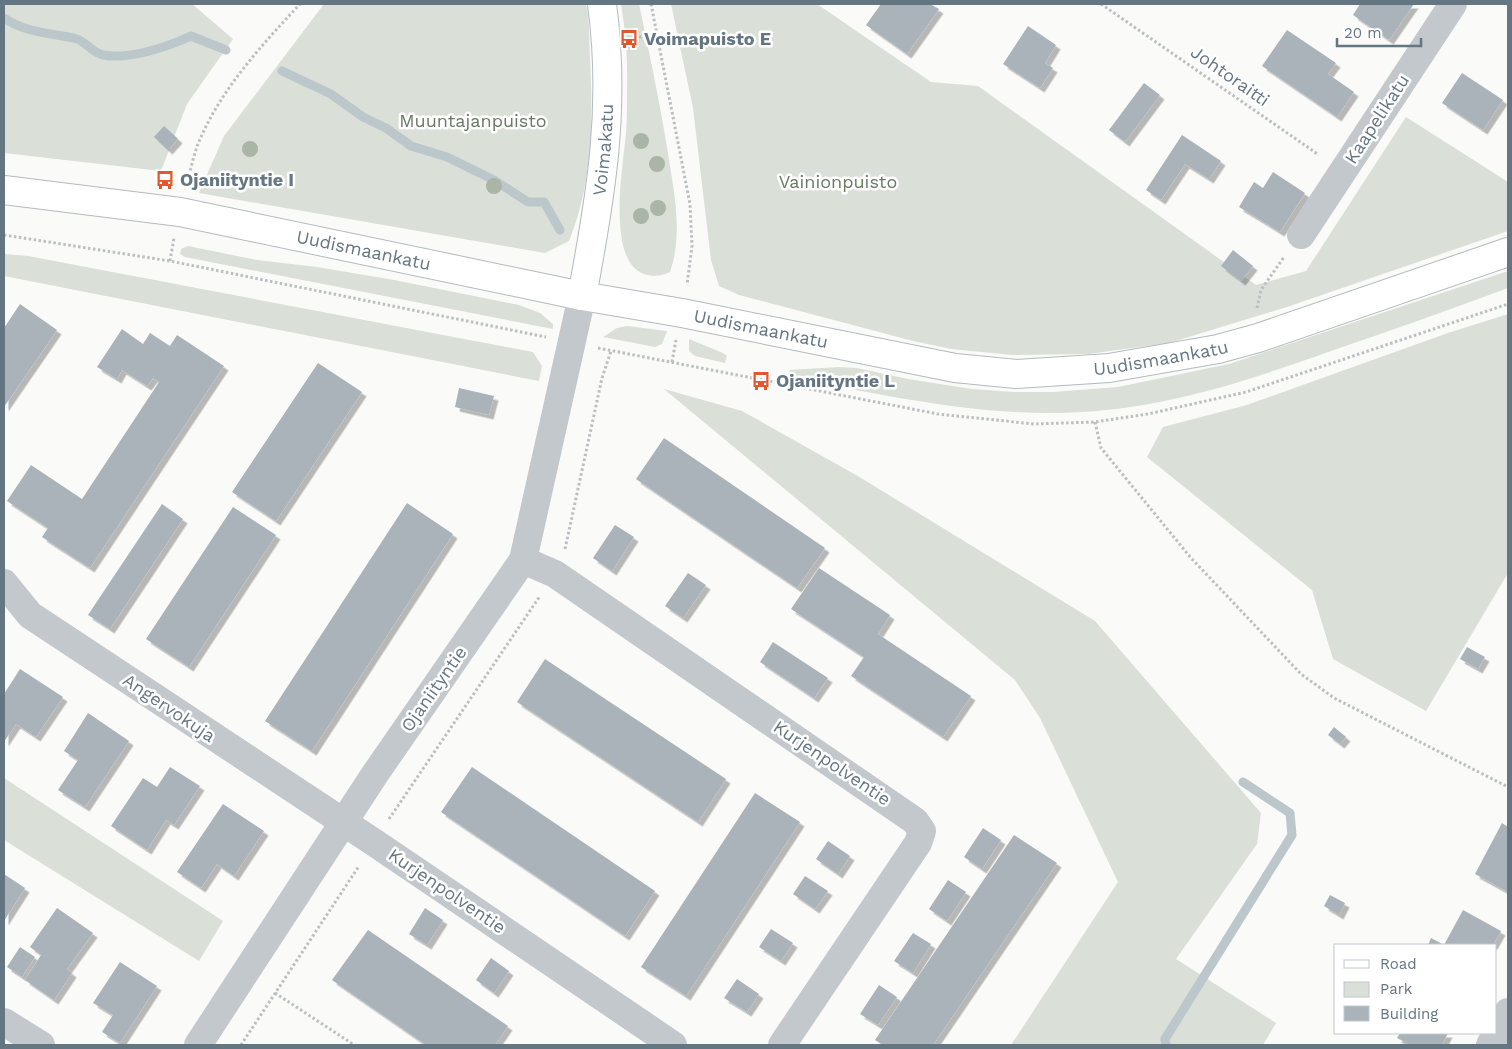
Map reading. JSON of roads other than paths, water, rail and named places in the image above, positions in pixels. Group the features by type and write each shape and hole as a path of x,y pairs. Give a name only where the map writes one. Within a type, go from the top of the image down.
{"street":[{"name":"Voimakatu","path":"582,296 604,161 609,103 602,4"},
{"name":"Kaapelikatu","path":"1301,235 1453,4"},
{"name":"Uudismaankatu","path":"4,190 180,212 582,296 682,313 955,368 1016,374 1109,368 1218,349 1258,338 1508,252"},
{"name":"Ojaniityntie","path":"198,1045 343,823 524,560 582,296"},
{"name":"Kurjenpolventie","path":"524,560 555,574 915,821 922,831 918,843 782,1045"},
{"name":"Angervokuja","path":"4,583 30,616 343,823"},
{"name":"Kurjenpolventie","path":"343,823 673,1045"},
{"path":"1497,1032 1508,1012"},
{"path":"4,1022 41,1045"},
{"path":"1490,1045 1496,1034"}],"waterway":[{"path":"4,18 30,30 77,39 103,55 124,56 148,52 191,36 226,50"},
{"path":"282,71 331,94 363,117 386,128 411,146 447,157 494,180 528,202 544,202 560,230"},
{"path":"1166,1045 1165,1039 1292,835 1290,813 1243,782"}],"place":[{"name":"Voimapuisto E","path":"629,39"},
{"name":"Ojaniityntie I","path":"165,180"},
{"name":"Ojaniityntie L","path":"761,381"}],"park label":[{"name":"Muuntajanpuisto","path":"473,121"},
{"name":"Vainionpuisto","path":"838,182"}]}
